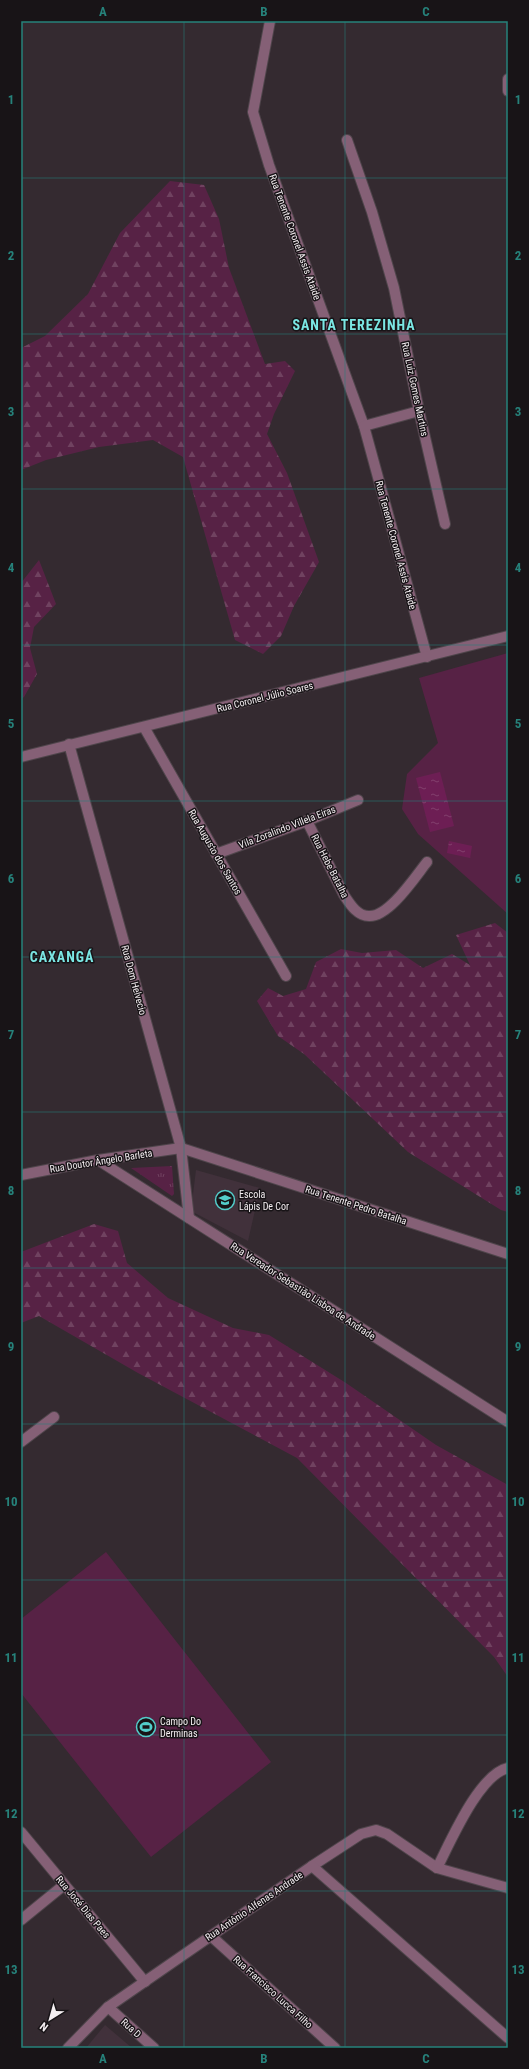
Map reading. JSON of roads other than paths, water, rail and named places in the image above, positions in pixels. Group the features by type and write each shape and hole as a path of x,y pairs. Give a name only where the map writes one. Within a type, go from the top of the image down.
{"street":[{"name":"Rua Tenente Coronel Assis Ataide","path":"270,21 253,112 269,165 364,426 427,657"},
{"path":"508,78 508,91"},
{"name":"Rua Luiz Gomes Martins","path":"347,140 372,212 390,274 445,524"},
{"path":"364,426 419,411"},
{"name":"Rua Coronel Júlio Soares","path":"21,757 508,636"},
{"name":"Rua Augusto dos Santos","path":"144,727 286,976"},
{"name":"Rua Dom Helvecio","path":"69,744 181,1148 189,1218"},
{"name":"Vila Zoralindo Villela Eiras","path":"216,854 307,821 358,800"},
{"name":"Rua Hebe Batalha","path":"307,821 344,895 351,907 360,914 369,916 384,911 396,900 427,862"},
{"name":"Rua Doutor Ângelo Barleta","path":"21,1175 98,1160 181,1148"},
{"name":"Rua Tenente Pedro Batalha","path":"181,1148 508,1254"},
{"name":"Rua Vereador Sebastião Lisboa de Andrade","path":"98,1160 508,1422"},
{"path":"21,1442 54,1417"},
{"path":"437,1868 477,1793 492,1777 508,1768"},
{"path":"312,1866 361,1834 376,1830 387,1834 437,1868 508,1888"},
{"name":"Rua José Dias Paes","path":"21,1832 145,1982"},
{"name":"Rua Antônio Alfenas Andrade","path":"68,2048 108,2007 312,1866 508,2038"},
{"path":"21,1920 64,1885"},
{"name":"Rua Francisco Lucca Filho","path":"211,1936 335,2048"},
{"name":"Rua D","path":"108,2007 154,2048"}],"water":[{"path":"440,772 454,826 430,832 416,778"},
{"path":"449,841 472,846 470,858 447,853"}],"place":[{"name":"Escola Lápis De Cor","path":"225,1200"},
{"name":"Campo Do Derminas","path":"146,1727"}],"district":[{"name":"SANTA TEREZINHA","path":"354,325"},
{"name":"CAXANGÁ","path":"62,957"}]}
